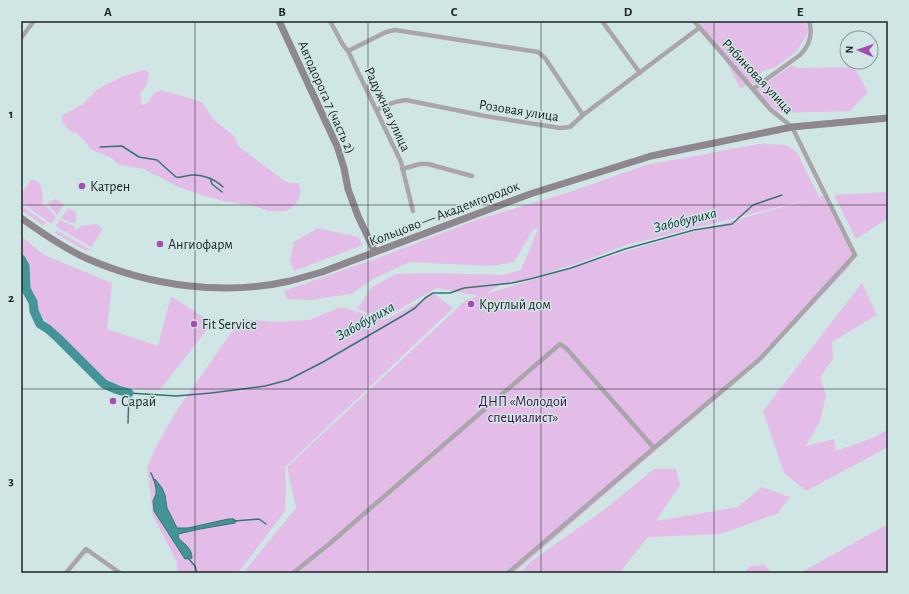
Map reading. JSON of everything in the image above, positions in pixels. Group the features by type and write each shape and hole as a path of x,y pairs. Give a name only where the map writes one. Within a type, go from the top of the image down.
{"main road":[{"name":"Автодорога 7 (часть 2)","path":"279,21 337,146 344,168 348,189 358,216 375,252"},
{"name":"Кольцово — Академгородок","path":"21,218 55,241 87,259 120,271 157,281 192,287 228,288 258,286 289,281 322,272 530,194 643,158 792,127 888,118"}],"street":[{"path":"21,38 34,21"},
{"name":"Радужная улица","path":"330,21 343,45 348,51 401,162 413,211"},
{"path":"602,21 640,73"},
{"name":"Рябиновая улица","path":"694,21 770,110 792,127"},
{"path":"753,89 805,50 811,35 809,21"},
{"name":"Розовая улица","path":"376,110 394,102 406,100 485,116 560,128 570,127 699,28"},
{"path":"348,51 386,32 395,30 538,52 545,58 584,115"},
{"path":"508,573 760,359 855,255 792,127"},
{"path":"402,169 420,164 428,164 472,176"},
{"path":"293,573 334,540 560,344 566,348 654,448"},
{"path":"66,573 86,549 120,573"}],"green space":[{"path":"697,21 804,21 809,31 796,52 774,68 762,71 755,83 740,88 717,44"},
{"path":"791,66 800,68 839,67 839,70 856,70 868,92 850,111 782,113 757,98 756,90"},
{"path":"143,70 149,72 144,90 140,95 142,105 148,103 154,93 161,90 202,102 213,119 234,136 238,146 283,180 290,183 298,183 300,187 300,196 296,203 286,211 269,211 251,205 223,201 178,187 144,169 120,165 111,158 90,149 86,142 76,133 71,132 62,122 62,116 83,104 98,89 119,78"},
{"name":"ДНП «Молодой специалист»","path":"759,144 786,145 797,152 819,197 823,196 854,258 849,267 758,363 514,573 243,573 296,508 287,467 466,300 478,296 437,288 384,318 357,309 372,287 396,274 432,273 502,275 521,270 538,229 534,228 514,262 491,266 410,262 375,278 351,294 310,300 287,299 284,291 375,259 476,220 570,192 646,165","holes":["815,198 647,245 486,294 500,285 528,279 627,245"]},
{"path":"31,180 35,180 41,185 43,200 42,204 46,206 56,217 51,224 21,202 21,194"},
{"path":"888,192 888,218 856,239 834,195"},
{"path":"56,199 64,205 57,215 47,203"},
{"path":"21,205 46,223 44,226 21,210"},
{"path":"69,208 76,213 76,223 69,222 61,218"},
{"path":"60,220 74,226 76,230 79,229 80,226 96,224 103,229 91,247 55,226"},
{"path":"318,228 358,237 363,245 294,271 290,260 294,242"},
{"path":"56,230 91,250 86,251 55,233"},
{"path":"21,236 44,255 112,283 107,329 158,346 171,296 212,323 160,390 104,387 21,293"},
{"path":"862,283 877,315 832,342 833,359 820,377 826,395 820,421 806,446 834,439 836,451 875,437 888,429 888,447 806,491 784,473 763,411"},
{"path":"434,294 453,308 285,467 285,511 238,573 177,573 177,562 153,516 147,467 157,445 177,410 241,319 277,322 309,320 341,307 385,320"},
{"path":"654,469 676,469 680,485 656,521 738,507 762,487 790,497 778,513 721,534 648,537 619,573 520,573 530,562 604,510"},
{"path":"888,524 888,573 800,573"},
{"path":"764,565 772,572 771,573 744,573 750,566"}],"water":[{"path":"155,479 162,488 165,495 167,508 177,528 188,528 228,519 234,519 236,521 235,523 178,534 179,539 188,547 192,555 192,558 185,559 154,511 153,501 156,494"}],"waterway":[{"path":"100,147 122,146 139,157 157,160 176,177 191,175 206,177 223,187"},
{"path":"210,178 212,184 222,192"},
{"name":"Забобуриха","path":"128,423 129,393 176,396 265,386 288,380 323,362 404,315 433,293 450,293 464,288 512,283 530,279 571,268 625,249 694,230 732,224 753,205 782,195"},
{"name":"Забобуриха","path":"21,259 25,266 26,289 33,302 34,311 40,324 58,338 104,384 129,393"},
{"path":"151,473 154,480"},
{"path":"234,521 259,519 266,524"},
{"path":"188,558 195,566 197,573"}],"place":[{"name":"Катрен","path":"82,186"},
{"name":"Ангиофарм","path":"160,244"},
{"name":"Круглый дом","path":"471,304"},
{"name":"Fit Service","path":"194,324"},
{"name":"Сарай","path":"113,401"}]}
